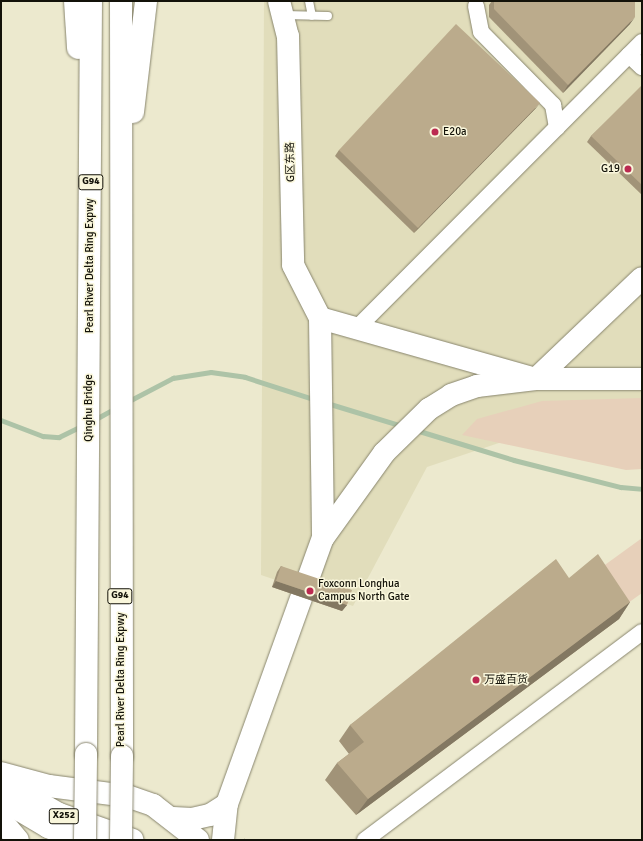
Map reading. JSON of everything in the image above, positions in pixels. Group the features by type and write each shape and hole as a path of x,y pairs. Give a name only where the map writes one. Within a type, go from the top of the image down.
{"main road":[{"path":"75,1 90,217"},
{"name":"Pearl River Delta Ring Expwy","path":"90,364 92,1"},
{"name":"G94","path":"120,217 121,1"},
{"path":"120,217 146,1"},
{"name":"G区东路","path":"281,8 288,36 293,265 320,318"},
{"name":"Pearl River Delta Ring Expwy","path":"120,217 119,436 122,756 121,840"},
{"path":"536,379 642,278"},
{"path":"323,538 320,318 358,326 536,379"},
{"name":"Qinghu Bridge","path":"74,836 86,754 90,364"},
{"path":"173,818 192,819 210,815 226,804 323,538 384,453 429,409 451,395 477,386 536,379 642,379"},
{"path":"1,773 49,786 127,796 153,805 173,818 198,840"},
{"name":"X252","path":"1,780 74,836"},
{"name":"X252","path":"1,799 74,836 133,840"},
{"path":"226,804 237,840"},
{"path":"1,820 18,840"}],"street":[{"path":"476,6 481,32 553,105 557,128"},
{"path":"358,326 642,42"},
{"path":"629,55 642,67"},
{"path":"365,840 642,632"}],"lane":[{"path":"309,1 312,16"},
{"path":"281,8 312,16 328,16"}],"shaded area":[{"path":"264,1 642,1 642,423 565,421 427,467 353,606 261,575"},
{"path":"642,398 642,469 626,470 462,435 477,419 542,401"},
{"path":"642,538 642,593 628,603 602,567"}],"building":[{"path":"494,1 635,1 635,17 568,85 494,9"},
{"name":"E20a","path":"456,24 540,103 418,228 339,150"},
{"name":"G19","path":"641,86 642,87 642,185 591,136"},
{"name":"万盛百货","path":"598,554 630,602 368,799 337,763 364,742 350,725 556,559 569,578"},
{"path":"281,566 352,590 347,605 276,581"}],"waterway":[{"path":"127,402 173,378 211,372 245,377 316,400"},
{"path":"327,403 402,426"},
{"path":"94,420 116,408"},
{"path":"1,420 43,436 59,437 82,426"},
{"path":"416,430 514,460 621,487 642,489"}],"place":[{"name":"E20a","path":"435,132"},
{"name":"G19","path":"628,169"},
{"name":"Foxconn Longhua Campus North Gate","path":"310,591"},
{"name":"万盛百货","path":"476,680"}]}
